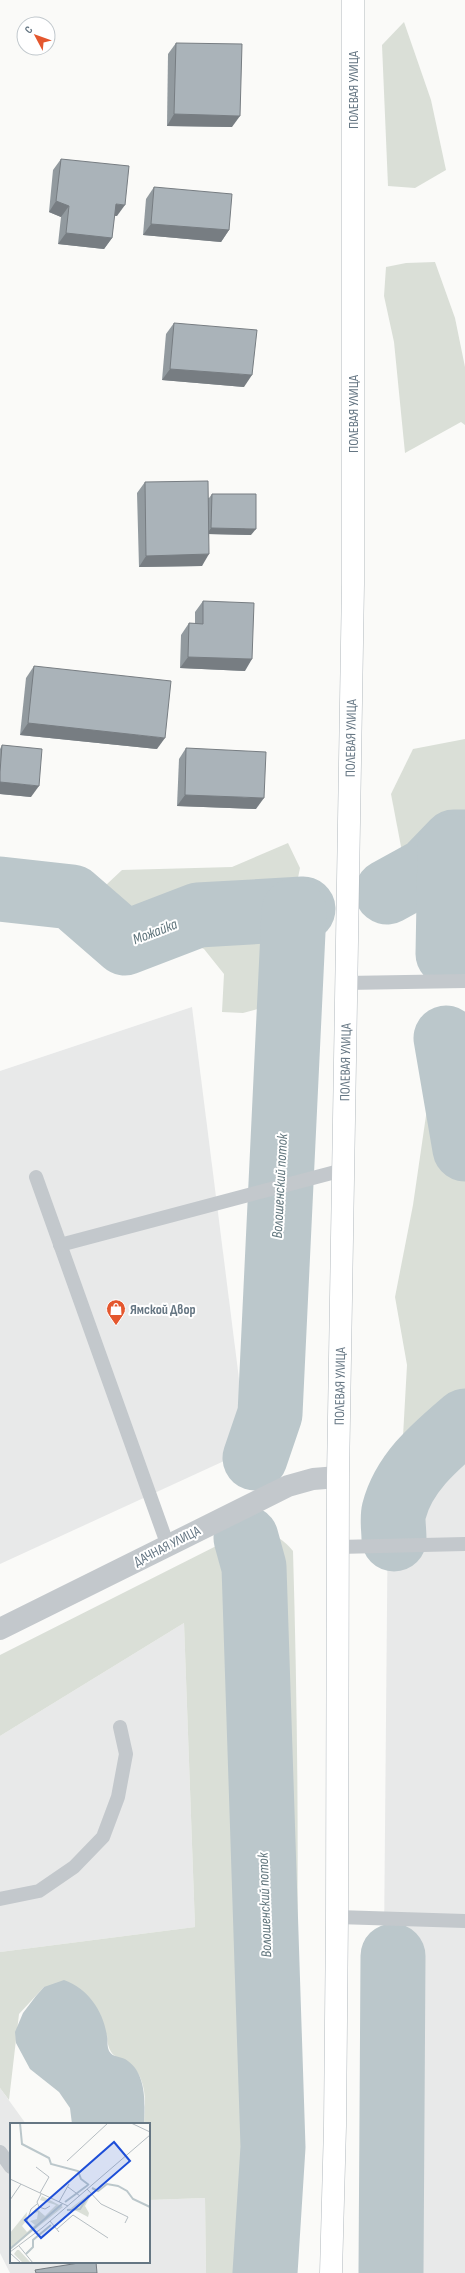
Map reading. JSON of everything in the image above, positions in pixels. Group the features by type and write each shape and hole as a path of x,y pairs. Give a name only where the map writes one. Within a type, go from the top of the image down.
{"main road":[{"name":"ПОЛЕВАЯ УЛИЦА","path":"330,2273 335,2126 338,1477 353,584 353,0"}],"street":[{"name":"ДАЧНАЯ УЛИЦА","path":"0,1628 288,1486 313,1479 338,1477"}],"lane":[{"path":"346,983 465,981"},
{"path":"60,1245 343,1170"},
{"path":"36,1177 168,1546"},
{"path":"338,1547 465,1544"},
{"path":"0,1899 39,1891 74,1867 103,1837 118,1797 126,1754 120,1726"},
{"path":"337,1917 465,1921"},
{"path":"0,2152 10,2166"}],"shaded area":[{"path":"404,22 431,100 446,170 415,188 388,186 382,45"},
{"path":"435,262 455,318 465,367 465,425 461,422 405,453 394,342 384,296 386,267 406,263"},
{"path":"465,739 465,832 426,858 403,857 391,794 413,749"},
{"path":"288,843 300,868 272,1005 243,1013 222,1012 224,974 204,949 99,900 106,885 122,870 232,867"},
{"name":"Ямской Двор","path":"192,1007 248,1450 0,1564 0,1071"},
{"path":"462,1030 465,1031 465,1462 443,1472 402,1454 407,1365 395,1297 413,1205 436,1047"},
{"path":"465,1461 465,2273 381,2273 388,1497"},
{"path":"255,1531 267,1533 281,1539 293,1551 297,1731 298,1912 294,2093 287,2273 206,2273 205,2198 150,2200 150,2123 144,2123 145,2099 142,2081 139,2075 129,2063 114,2055 108,2045 107,2035 44,1987 19,2014 9,2100 0,2088 0,1952 195,1927 184,1623 0,1736 0,1655 244,1532"},
{"path":"184,1623 195,1927 0,1952 0,1736"},
{"path":"64,1980 80,1989 93,2002 98,2009 105,2026 109,2051 115,2056 125,2059 132,2065 141,2080 145,2107 144,2123 72,2123 70,2108 59,2092 30,2069 16,2043 15,2032 23,2013 44,1987"},
{"path":"0,2088 25,2123 10,2123 10,2263 150,2263 150,2200 205,2198 206,2273 10,2273 0,2253"}],"building":[{"path":"176,43 242,44 240,116 174,114"},
{"path":"61,159 129,166 125,205 116,204 112,238 66,233 69,206 56,201"},
{"path":"154,187 232,194 229,230 151,224"},
{"path":"174,323 257,330 252,375 170,369"},
{"path":"208,481 209,554 146,556 145,482"},
{"path":"212,494 256,494 256,529 211,528"},
{"path":"203,601 254,603 252,659 188,657 189,623 203,624"},
{"path":"34,666 171,681 165,738 28,723"},
{"path":"2,745 42,749 39,786 0,782"},
{"path":"186,748 266,752 264,798 185,795"},
{"path":"79,2263 96,2263 97,2273 36,2273 35,2270"}],"waterway":[{"name":"Можайка","path":"387,892 427,870 454,842 465,842"},
{"path":"448,954 450,847"},
{"name":"Можайка","path":"0,889 72,897 125,943 198,915 303,909"},
{"name":"Волошенский поток","path":"255,1458 270,1414 294,911"},
{"path":"446,1038 465,1149"},
{"path":"394,1539 394,1511 405,1484 432,1450 465,1421"},
{"name":"Волошенский поток","path":"246,1538 254,1567 273,2147 265,2273"},
{"path":"391,2273 393,1956"}],"place":[{"name":"Ямской Двор","path":"116,1326"}]}
